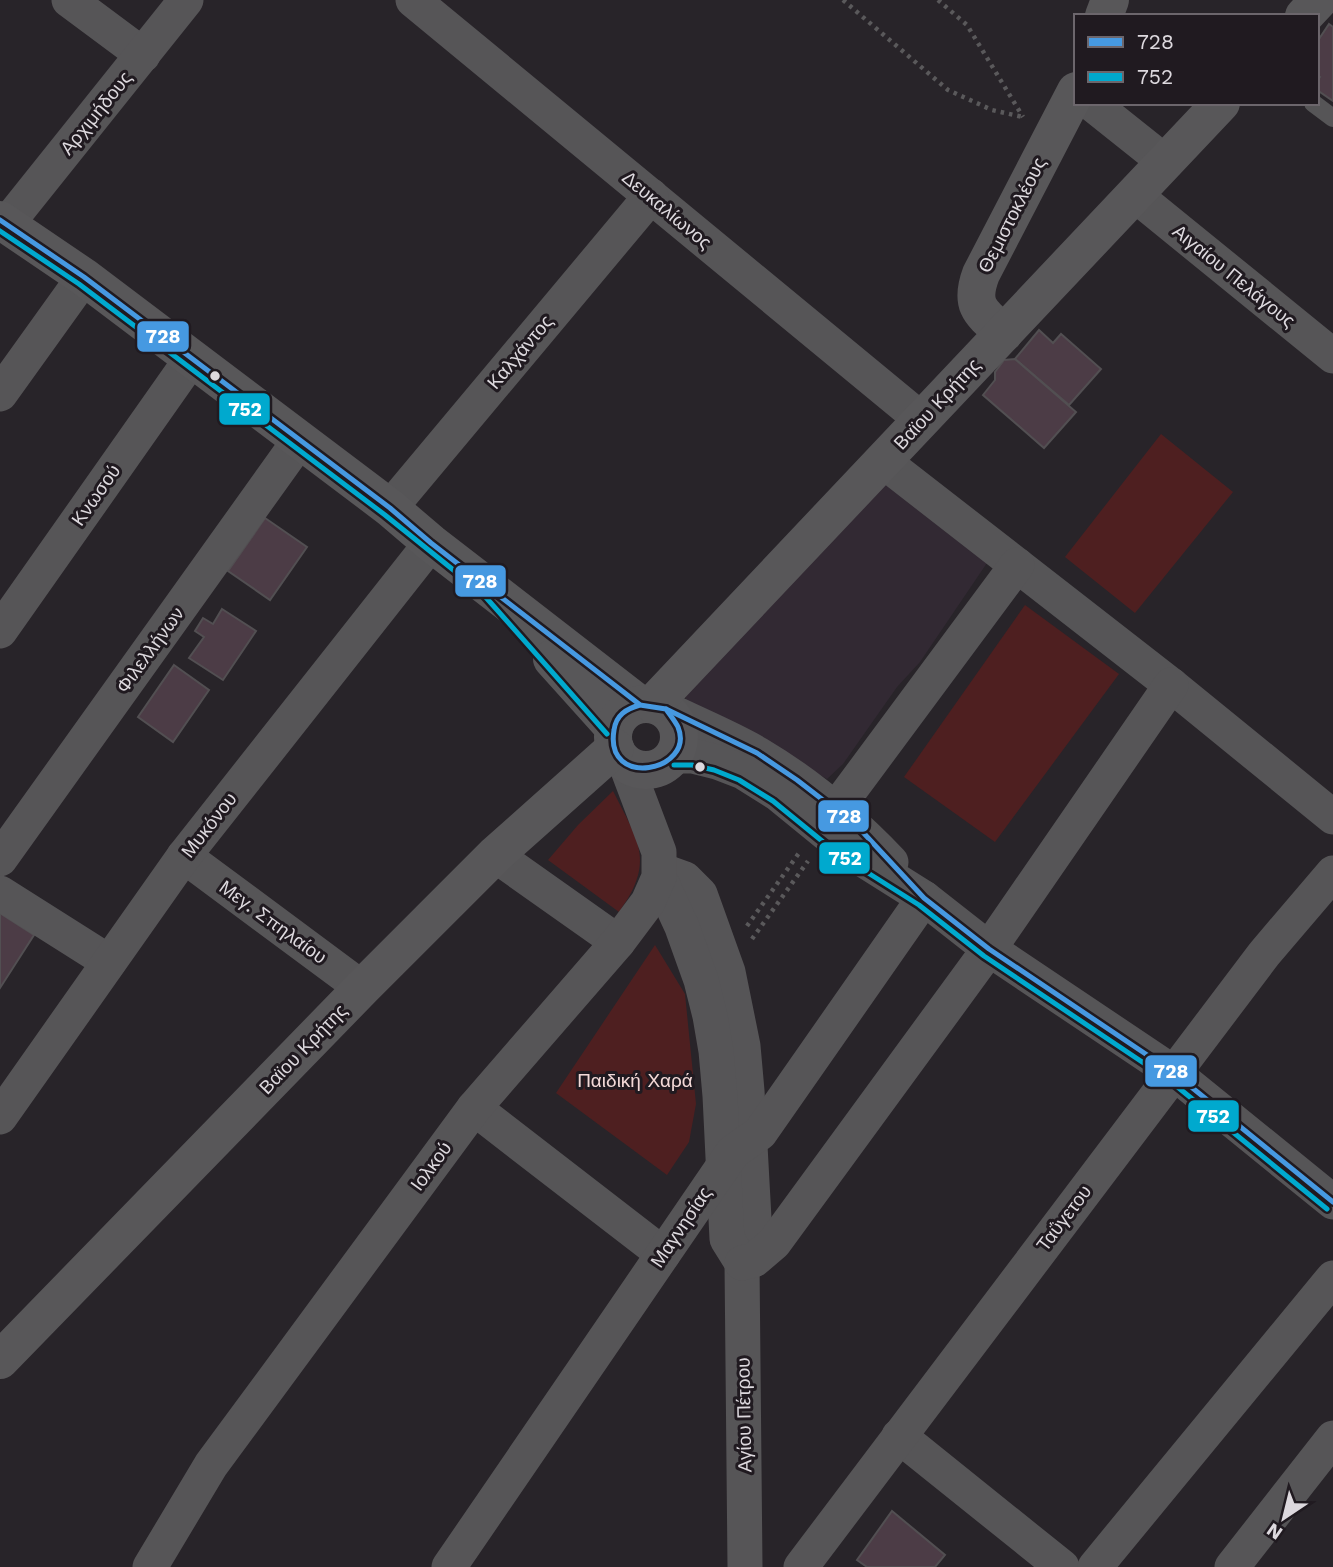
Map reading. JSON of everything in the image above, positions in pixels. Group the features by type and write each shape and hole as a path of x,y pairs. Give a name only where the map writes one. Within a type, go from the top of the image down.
{"street":[{"path":"69,0 143,55"},
{"name":"Αρχιμήδους","path":"3,223 186,0"},
{"name":"Δευκαλίωνος","path":"413,0 922,420"},
{"path":"1306,14 1319,0"},
{"name":"Θεμιστοκλέους","path":"1004,333 983,313 976,303 974,293 1037,128 1074,93"},
{"path":"1094,105 1165,162"},
{"name":"Βαϊου Κρήτης","path":"0,1360 495,855 635,726 1219,105"},
{"name":"Αιγαίου Πελάγους","path":"1135,195 1333,356"},
{"name":"Καλχάντος","path":"390,508 650,196"},
{"path":"3,223 84,277 390,508 488,587 635,726 757,753 827,824 843,847 924,898 989,949 1174,1073 1333,1202"},
{"path":"0,394 84,277"},
{"name":"Κνωσού","path":"0,631 192,358"},
{"name":"Φιλελλήνων","path":"0,859 299,441"},
{"path":"883,461 1171,685 1333,817"},
{"name":"Μυκόνου","path":"0,1117 184,856 431,543"},
{"path":"827,824 1017,565"},
{"path":"742,1263 754,1260 774,1243 989,949 1171,685"},
{"path":"675,718 680,731 674,756 664,765 651,770 637,769 635,726 675,718"},
{"path":"635,726 659,852 659,874 682,927 701,980 710,1016 716,1051 727,1239 742,1263"},
{"path":"674,756 693,756 743,772 827,824"},
{"path":"495,855 618,942"},
{"name":"Μεγ. Σπηλαίου","path":"184,856 362,988"},
{"name":"Ταΰγετου","path":"800,1567 1264,954 1333,873"},
{"path":"659,874 685,879 700,894 726,965 743,1045 750,1141 755,1237 742,1263"},
{"name":"Ιολκού","path":"150,1567 211,1465 474,1108 618,942 648,902 659,874"},
{"path":"0,893 109,962"},
{"name":"Μαγνησίας","path":"449,1567 724,1164 733,1152 760,1133 924,898"},
{"path":"474,1108 663,1254"},
{"name":"Αγίου Πέτρου","path":"742,1263 745,1567"},
{"path":"1095,1567 1333,1278"},
{"path":"899,1436 1062,1567"},
{"path":"1232,1567 1333,1438"}],"lane":[{"path":"1316,105 1333,118"}],"path":[{"path":"843,0 948,90 1037,128"},
{"path":"938,0 967,25 1037,128"},
{"path":"726,965 765,900 827,824"},
{"path":"726,965 775,907 827,824"},
{"path":"765,900 775,907"}],"shaded area":[{"path":"885,474 989,560 920,662 897,687 843,764 827,779 686,700 685,695"}],"green space":[{"path":"1161,434 1233,492 1135,613 1065,557"},
{"path":"1025,605 1119,674 995,842 904,777"},
{"path":"613,791 636,838 640,864 637,879 619,912 548,860 578,825"},
{"name":"Παιδική Χαρά","path":"655,945 685,994 696,1104 689,1142 667,1175 556,1093"}],"building":[{"path":"1329,24 1333,27 1333,101 1319,91 1319,39"},
{"path":"1039,330 1053,343 1061,334 1101,369 1069,405 1015,359"},
{"path":"1015,359 1076,412 1044,448 983,395 995,380 995,372 1004,360"},
{"path":"265,518 307,547 270,600 228,571"},
{"path":"222,609 256,631 223,680 189,658 204,637 195,631 203,618 213,624"},
{"path":"174,665 209,690 173,742 138,717"},
{"path":"0,913 34,935 0,988"},
{"path":"892,1511 945,1555 935,1567 867,1567 857,1560"}],"transit line":[{"name":"728","path":"0,220 84,277 390,508 431,543 639,704"},
{"name":"752","path":"0,231 79,284 385,515 482,593 607,734"},
{"name":"728","path":"640,705 666,709 678,727 680,742 674,754 663,763 649,768 635,767 622,761 615,749 614,730 617,720 626,711 640,705"},
{"name":"728","path":"666,709 757,753 797,780 858,827 924,898 989,949 1174,1073 1333,1202"},
{"name":"752","path":"674,765 692,765 714,770 739,780 773,801 838,854 919,905 984,956 1169,1080 1327,1209"}]}
